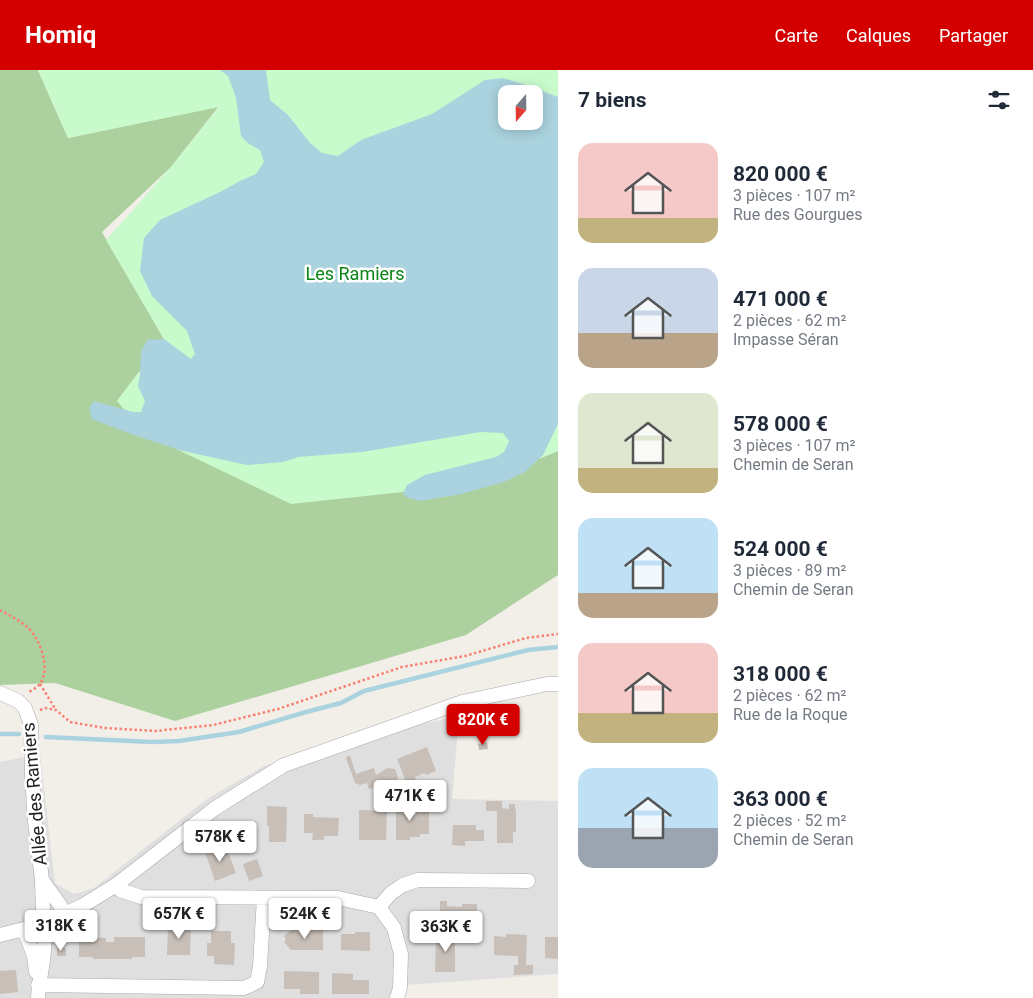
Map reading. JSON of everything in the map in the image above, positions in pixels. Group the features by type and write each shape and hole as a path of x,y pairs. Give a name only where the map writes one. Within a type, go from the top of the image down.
{"street":[{"path":"0,936 24,930 82,906 116,885 214,809 284,765 462,702 547,684 558,684"},
{"name":"Allée des Ramiers","path":"0,693 18,701 24,708 31,725 35,822 42,880 44,922 44,946 38,992"},
{"name":"Allée des Ramiers","path":"42,880 60,905 64,914"},
{"path":"380,907 391,893 403,885 418,880 528,880"},
{"path":"116,885 120,890 141,896 338,898 380,907 394,928 401,954 400,988 397,998"},
{"path":"24,930 34,956 38,992 244,988 257,982 260,966 264,898"}],"path":[{"path":"0,610 28,627 39,642 44,661 44,674 40,684 18,701"},
{"path":"40,684 56,710 70,722 105,728 156,732 213,725 278,709 402,667 465,656 526,638 558,634"},
{"path":"27,715 46,708 56,710"}],"shaded area":[{"path":"459,716 452,799 558,801 558,974 405,985 401,998 0,998 0,762 40,754 55,883 74,894 94,888 207,799 264,766 386,732"}],"green space":[{"path":"0,70 38,70 68,138 219,106 171,167 102,232 164,339 117,401 477,484 558,451 558,575 466,635 175,721 55,683 0,685"},
{"name":"Les Ramiers","path":"38,70 558,70 558,451 477,484 291,504 145,434 117,401 164,339 106,240 171,167 219,107 68,138"}],"water":[{"name":"Les Ramiers","path":"220,70 266,70 270,100 288,115 310,143 322,153 338,156 361,140 432,114 485,80 503,78 526,85 498,85 498,130 543,130 543,91 558,97 558,424 543,455 525,472 504,482 461,494 420,501 408,498 403,494 407,485 425,475 496,457 504,452 509,441 503,433 481,432 362,452 298,457 283,462 247,465 183,451 92,419 89,408 94,401 133,412 141,412 145,401 138,386 141,352 147,340 164,339 191,359 195,354 187,331 152,296 140,271 144,238 160,220 256,174 264,162 260,150 249,144 241,136 236,98 228,76"}],"building":[{"path":"487,742 488,749 479,750 478,744"},
{"path":"427,747 436,771 415,777 416,780 407,784 397,759"},
{"path":"350,756 356,774 374,768 376,775 387,768 395,769 398,777 397,780 369,789 367,783 360,785 355,783 346,758"},
{"path":"396,798 408,798 407,815 416,815 416,812 429,812 429,834 420,834 420,837 410,837 410,840 396,840"},
{"path":"486,801 502,801 502,808 509,809 509,804 515,804 516,832 513,832 513,843 497,843 497,811 486,811"},
{"path":"267,806 287,807 286,842 269,842"},
{"path":"359,810 387,811 386,840 359,840"},
{"path":"304,814 313,814 313,817 339,818 338,836 324,836 324,840 312,840 313,833 304,833"},
{"path":"453,825 476,825 476,830 484,830 484,841 465,841 465,846 452,845"},
{"path":"225,844 236,873 215,881 205,852"},
{"path":"257,859 263,876 249,881 243,864"},
{"path":"440,901 447,901 447,906 462,907 462,904 477,904 477,923 440,922"},
{"path":"168,924 191,924 190,955 167,955"},
{"path":"291,930 323,930 323,950 291,950 284,942 286,940 284,936"},
{"path":"211,931 231,931 231,943 235,943 234,965 214,964 214,956 207,956 207,943 211,943"},
{"path":"355,932 370,932 370,951 341,950 341,934 355,934"},
{"path":"506,934 527,935 526,965 533,965 533,974 514,975 514,965 518,965 518,956 494,955 494,936 506,937"},
{"path":"436,935 462,936 462,942 455,942 455,972 435,972"},
{"path":"79,937 106,938 106,942 114,942 114,937 145,937 145,957 93,959 93,957 79,957"},
{"path":"545,937 558,937 558,959 545,958"},
{"path":"57,948 66,948 66,956 57,956"},
{"path":"16,970 18,992 0,994 0,971"},
{"path":"284,971 319,972 319,994 300,994 300,989 284,989"},
{"path":"332,973 353,974 353,980 369,980 369,994 332,994"}],"waterway":[{"path":"46,737 152,742 179,741 239,732 341,703 364,691 528,650 558,647"},
{"path":"0,734 19,734"}]}
